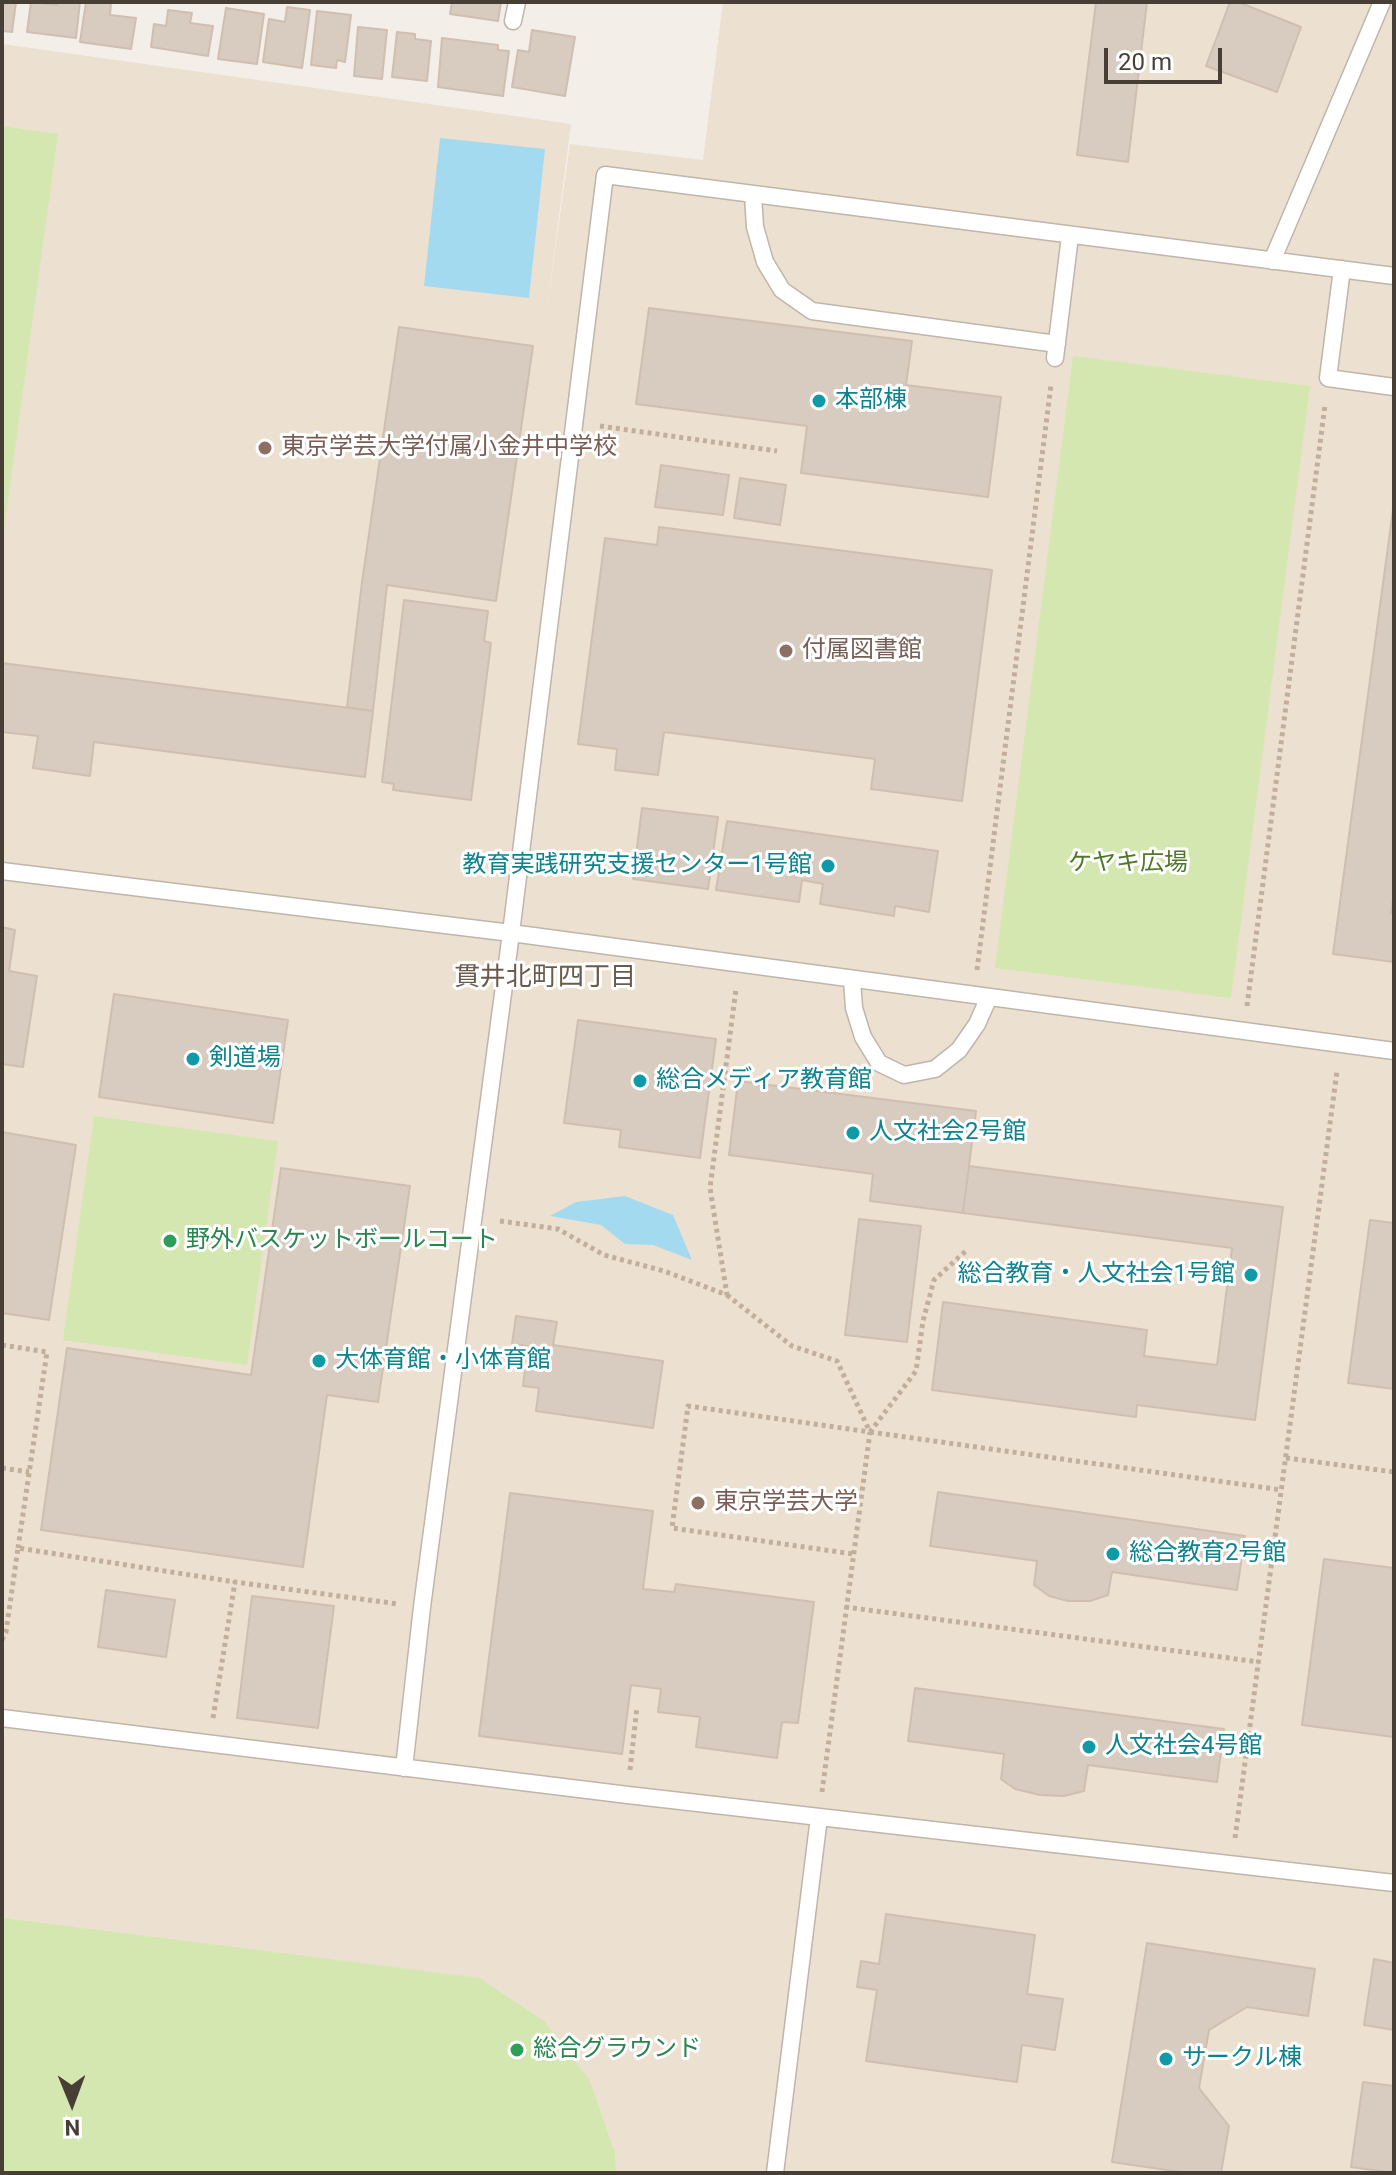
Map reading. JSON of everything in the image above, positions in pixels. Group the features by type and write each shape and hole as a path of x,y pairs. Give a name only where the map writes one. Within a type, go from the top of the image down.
{"lane":[{"path":"513,21 517,2"},
{"path":"1272,261 1382,2"},
{"path":"404,1768 605,175 1394,276"},
{"path":"753,195 755,227 765,262 782,290 812,311 1056,351 1070,236"},
{"path":"1342,269 1328,378 1394,387"},
{"path":"2,871 511,933 1394,1051"},
{"path":"852,980 854,1008 863,1037 879,1063 904,1075 935,1069 959,1050 977,1024 981,996"},
{"path":"2,1718 628,1795 1394,1883"},
{"path":"775,2173 819,1817"}],"path":[{"path":"981,996 1056,351"},
{"path":"1244,1031 1328,378"},
{"path":"575,422 777,451"},
{"path":"727,1295 710,1188 739,964"},
{"path":"1232,1863 1340,1044"},
{"path":"473,1217 558,1229 604,1255 664,1271 727,1295 792,1346 837,1361 870,1432"},
{"path":"819,1817 870,1432 916,1371 923,1321 934,1280 968,1249"},
{"path":"2,1345 47,1352 6,1632 2,1640"},
{"path":"853,1554 672,1528 688,1406 1282,1490"},
{"path":"1286,1458 1394,1472"},
{"path":"2,1468 29,1472"},
{"path":"18,1548 422,1607"},
{"path":"208,1743 235,1582"},
{"path":"845,1607 1259,1662"},
{"path":"628,1795 637,1707"}],"shaded area":[{"name":"東京学芸大学","path":"723,2 1394,2 1394,2173 2,2173 2,44 571,124 546,315 570,144 703,160"}],"green space":[{"path":"2,126 58,134 2,545"},
{"name":"ケヤキ広場","path":"1073,356 1310,386 1231,998 995,968"},
{"name":"野外バスケットボールコート","path":"94,1116 278,1141 247,1365 63,1340"},
{"path":"2,1918 480,1978 544,2021 589,2079 615,2153 616,2173 2,2173"}],"water":[{"path":"440,138 545,149 529,298 424,286"},
{"path":"625,1196 673,1215 692,1260 653,1245 625,1244 601,1225 550,1216 576,1202"}],"building":[{"path":"2,2 16,2 12,32 2,31"},
{"path":"31,2 57,5 57,2 80,2 76,38 27,32"},
{"path":"86,2 111,3 110,15 136,18 131,49 80,42"},
{"path":"452,2 501,2 498,21 450,14"},
{"path":"1096,2 1147,2 1128,162 1077,155"},
{"path":"1230,2 1238,2 1301,27 1277,92 1206,66"},
{"path":"287,7 310,10 302,68 263,62 269,19 285,22"},
{"path":"226,8 264,14 257,64 218,59"},
{"path":"168,10 192,13 190,23 213,26 208,56 151,47 154,24 166,26"},
{"path":"317,11 351,15 345,62 337,60 336,68 311,65"},
{"path":"358,27 387,30 382,79 354,76"},
{"path":"532,30 575,37 565,96 512,87 518,50 529,52"},
{"path":"397,32 415,34 415,39 431,41 427,81 392,77"},
{"path":"442,38 498,45 498,50 509,51 503,96 438,87"},
{"name":"本部棟","path":"649,308 912,341 906,385 1001,397 988,497 801,473 807,426 636,404"},
{"path":"399,327 533,346 496,601 387,585 373,711 347,707"},
{"path":"661,465 729,475 723,515 655,507"},
{"path":"740,478 786,485 780,525 734,518"},
{"path":"1394,502 1394,893 1391,913 1394,914 1394,962 1333,954"},
{"name":"付属図書館","path":"659,527 992,570 962,801 871,789 875,759 664,732 658,775 615,770 617,749 578,744 605,538 657,545"},
{"path":"404,600 488,611 484,641 491,643 471,800 393,790 394,784 382,782"},
{"path":"2,663 373,711 365,777 94,742 90,776 33,768 38,736 2,732"},
{"path":"642,808 718,817 708,889 633,879"},
{"name":"教育実践研究支援センター1号館","path":"727,821 938,851 929,912 895,906 894,916 820,904 823,884 802,880 799,902 716,890"},
{"path":"2,927 15,930 9,971 37,976 23,1067 2,1064"},
{"name":"剣道場","path":"114,994 288,1020 273,1123 99,1097"},
{"name":"総合メディア教育館","path":"578,1020 716,1039 700,1158 619,1147 621,1130 564,1123"},
{"name":"人文社会2号館","path":"738,1081 976,1111 963,1213 870,1201 873,1174 729,1155"},
{"path":"2,1132 76,1145 49,1320 2,1313"},
{"name":"総合教育・人文社会1号館","path":"969,1166 1283,1207 1255,1420 1137,1405 1136,1417 932,1390 943,1302 1147,1330 1144,1356 1217,1365 1232,1248 963,1213"},
{"name":"大体育館・小体育館","path":"281,1168 410,1186 378,1402 327,1395 303,1567 41,1530 67,1348 251,1375"},
{"path":"859,1219 921,1226 907,1342 845,1335"},
{"path":"1370,1220 1394,1223 1394,1389 1348,1383"},
{"path":"516,1316 557,1322 553,1345 663,1361 653,1428 536,1411 539,1388 523,1386 528,1346 512,1344"},
{"name":"総合教育2号館","path":"938,1492 1245,1536 1237,1590 1112,1572 1108,1595 1090,1601 1068,1601 1049,1596 1034,1585 1037,1561 930,1546"},
{"path":"510,1493 653,1511 643,1589 674,1592 676,1584 814,1602 798,1723 782,1722 777,1758 696,1747 700,1717 658,1712 661,1689 631,1685 622,1754 479,1736"},
{"path":"1324,1559 1394,1568 1394,1737 1302,1725"},
{"path":"106,1590 175,1600 166,1657 98,1647"},
{"path":"252,1596 334,1606 318,1728 237,1718"},
{"name":"人文社会4号館","path":"915,1688 1224,1729 1217,1782 1088,1765 1084,1791 1064,1796 1040,1795 1015,1789 1001,1779 1004,1754 908,1741"},
{"path":"886,1914 1035,1935 1027,1994 1063,1999 1055,2050 1022,2045 1017,2082 866,2061 877,1990 857,1987 861,1961 879,1964"},
{"name":"サークル棟","path":"1147,1943 1315,1969 1308,2016 1247,2007 1209,2030 1199,2088 1229,2126 1221,2173 1187,2173 1112,2162"},
{"path":"1374,1959 1394,1963 1394,2030 1364,2025"},
{"path":"1363,2082 1394,2086 1394,2173 1351,2167"}],"place":[{"name":"本部棟","path":"819,401"},
{"name":"東京学芸大学付属小金井中学校","path":"265,448"},
{"name":"付属図書館","path":"786,651"},
{"name":"教育実践研究支援センター1号館","path":"828,866"},
{"name":"剣道場","path":"193,1059"},
{"name":"総合メディア教育館","path":"640,1081"},
{"name":"人文社会2号館","path":"853,1133"},
{"name":"野外バスケットボールコート","path":"170,1241"},
{"name":"総合教育・人文社会1号館","path":"1251,1275"},
{"name":"大体育館・小体育館","path":"319,1361"},
{"name":"東京学芸大学","path":"698,1503"},
{"name":"総合教育2号館","path":"1113,1554"},
{"name":"人文社会4号館","path":"1089,1747"},
{"name":"総合グラウンド","path":"517,2050"},
{"name":"サークル棟","path":"1166,2059"}],"district":[{"name":"貫井北町四丁目","path":"545,978"}]}
